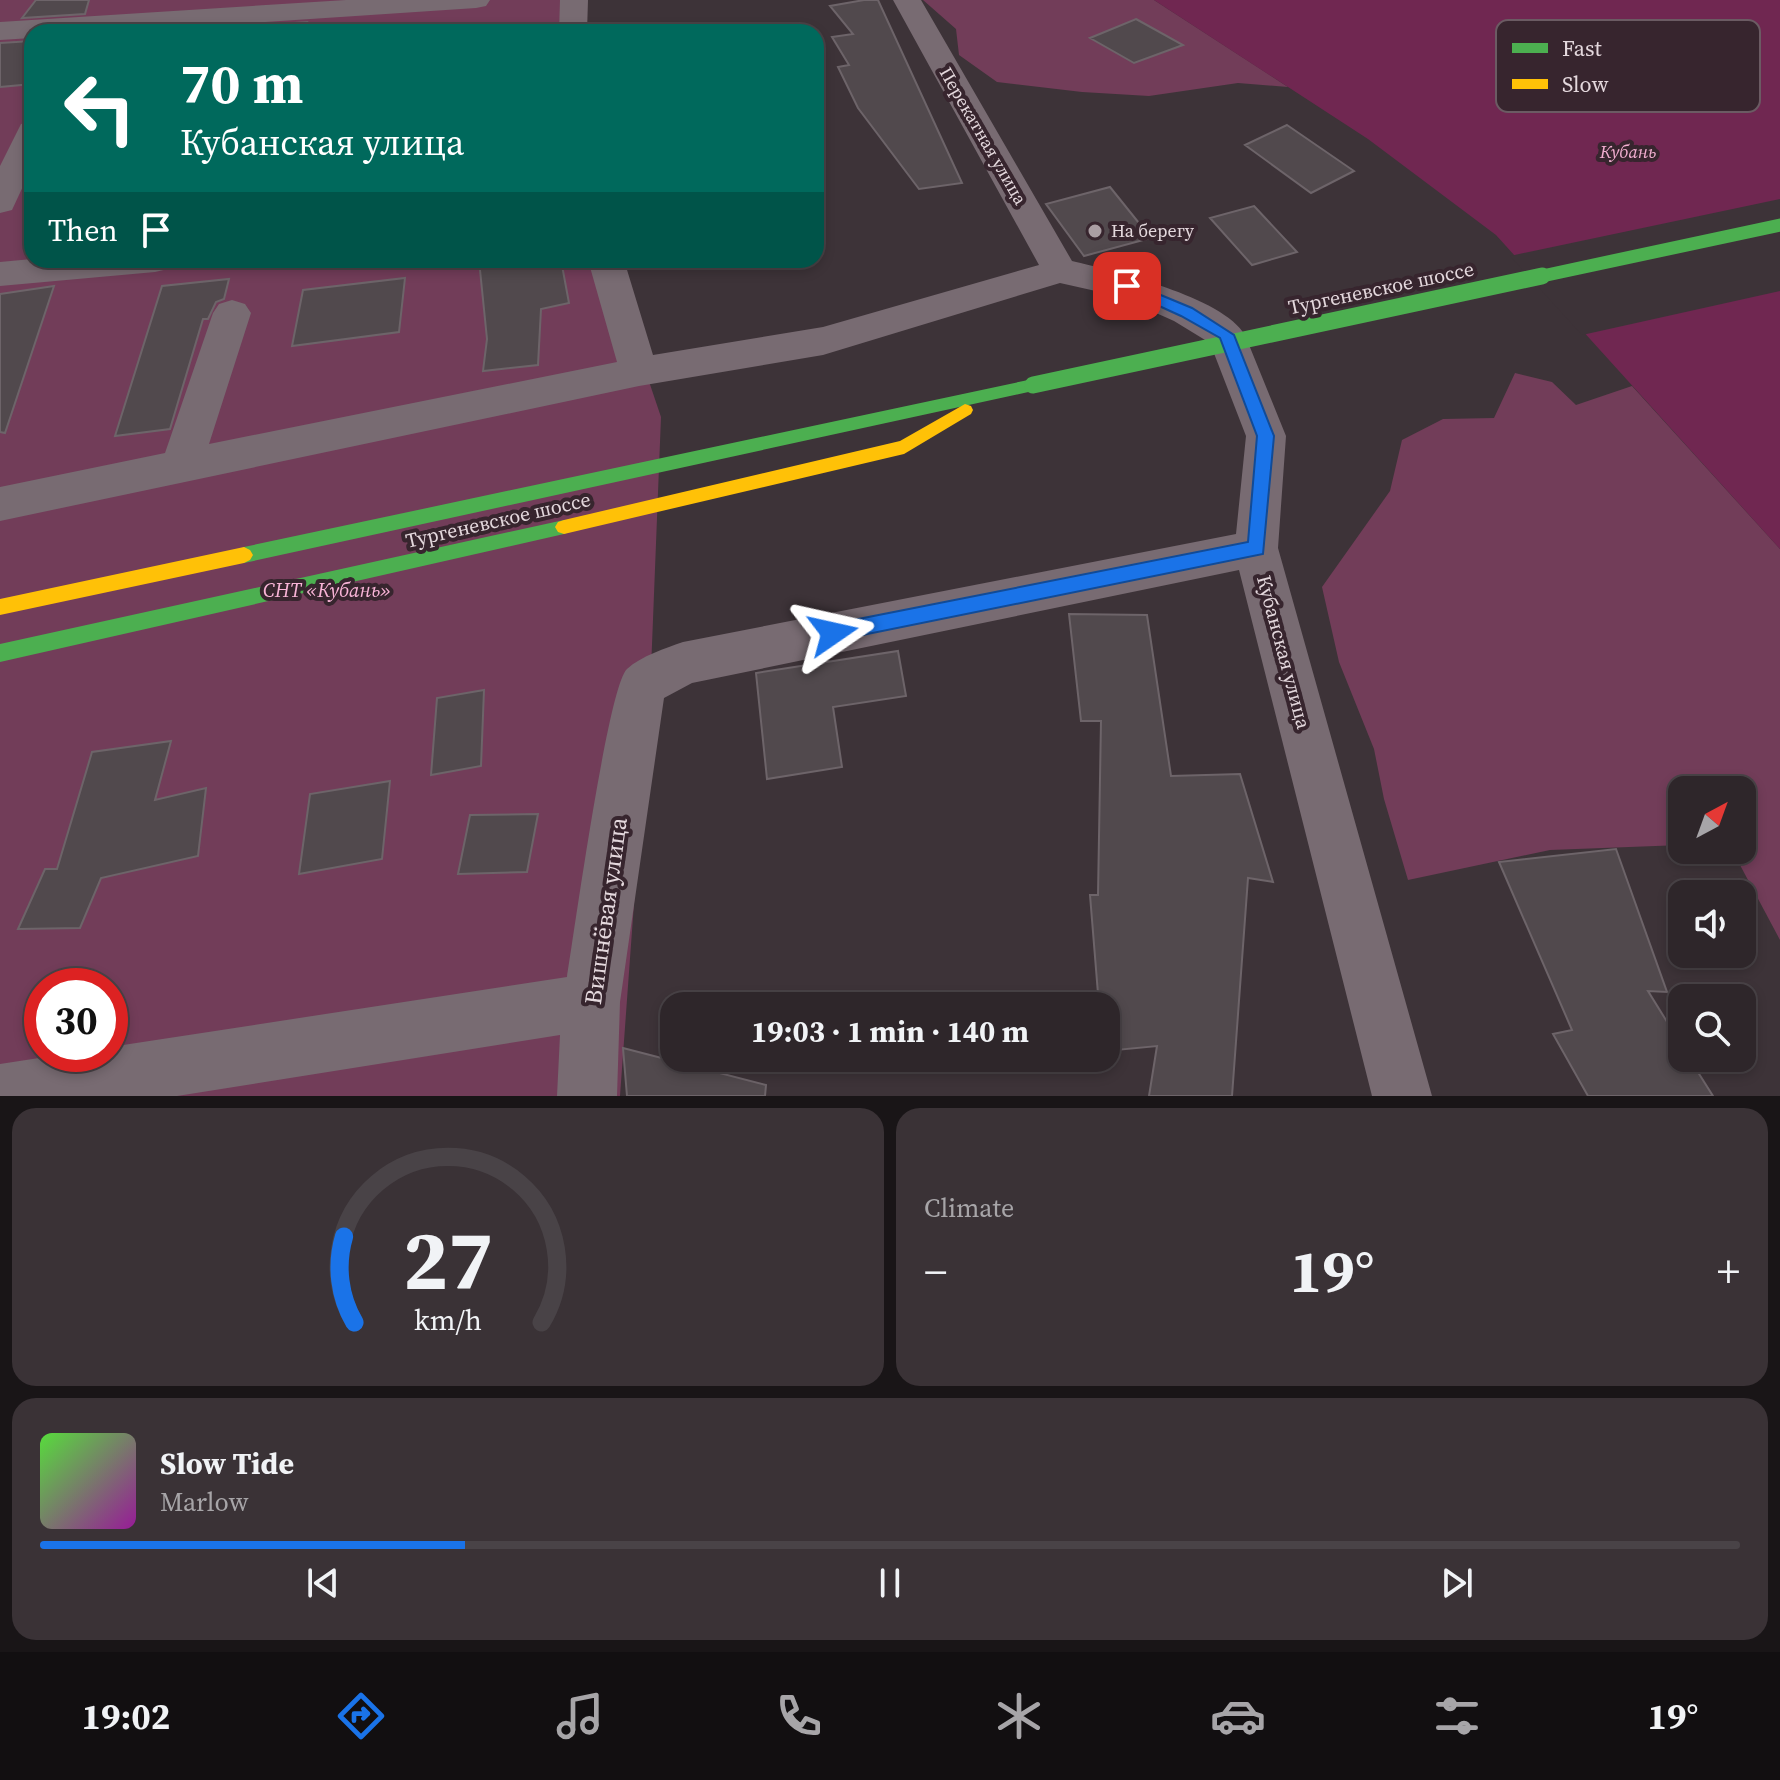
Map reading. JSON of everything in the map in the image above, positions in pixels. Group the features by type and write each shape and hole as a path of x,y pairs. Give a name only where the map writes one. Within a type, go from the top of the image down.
{"highway":[{"name":"Тургеневское шоссе","path":"0,607 1780,225"},
{"name":"Тургеневское шоссе","path":"0,653 624,514 904,447 991,394"}],"street":[{"path":"1,30 21,0"},
{"path":"143,24 476,0"},
{"path":"573,24 574,0"},
{"name":"Перекатная улица","path":"907,0 1060,271"},
{"path":"1,30 24,29"},
{"path":"0,202 24,149"},
{"path":"0,274 66,268"},
{"path":"608,268 639,372"},
{"path":"0,504 639,372 823,341 1060,271"},
{"name":"Кубанская улица","path":"1060,271 1127,286 1187,312 1226,335 1266,436 1256,548 1402,1096"},
{"path":"181,466 232,313"},
{"name":"Вишнёвая улица","path":"587,1096 591,1002 633,727 643,685 683,663 1256,548"},
{"path":"0,1094 66,1090 591,1002"}],"green space":[{"name":"СНТ «Кубань»","path":"0,0 582,0 581,24 24,24 24,268 611,268 661,417 651,670 620,1096 0,1096"},
{"path":"923,0 1154,0 1288,87 1238,83 1149,96 997,82 959,55 956,29"},
{"path":"1515,373 1552,382 1576,405 1632,386 1780,549 1780,940 1756,895 1756,880 1748,880 1739,864 1756,864 1756,776 1668,776 1668,846 1550,850 1408,880 1384,799 1374,749 1339,662 1322,587 1390,491 1402,440 1443,419 1494,418"}],"water":[{"name":"Кубань","path":"1154,0 1780,0 1780,549 1496,235 1368,139"}],"pier":[{"path":"1780,199 1780,291 1582,335 1510,256"}],"building":[{"path":"36,0 89,0 85,14 22,18"},
{"path":"878,0 962,183 919,189 858,108 838,67 849,65 832,37 853,34 830,6"},
{"path":"1136,19 1183,45 1134,63 1090,38"},
{"path":"24,42 24,85 0,87 0,43"},
{"path":"1287,125 1354,171 1311,193 1245,145"},
{"path":"1110,187 1151,238 1084,256 1046,204"},
{"path":"1254,206 1297,252 1252,265 1210,218"},
{"path":"480,268 562,268 569,303 541,309 538,365 483,371 487,339"},
{"path":"405,278 399,332 292,346 303,290"},
{"path":"229,279 224,299 216,302 208,319 203,319 170,429 115,436 162,286"},
{"path":"54,286 5,433 0,432 0,294"},
{"path":"1069,614 1147,615 1171,776 1240,774 1273,882 1248,878 1232,1096 1149,1096 1157,1046 1120,1050 1120,992 1098,992 1090,895 1098,895 1101,721 1081,721"},
{"path":"898,651 906,696 833,707 842,767 767,779 756,673"},
{"path":"484,690 481,766 431,775 437,698"},
{"path":"171,741 155,800 206,788 198,856 101,878 80,928 18,929 45,869 57,869 92,752"},
{"path":"390,781 382,859 299,874 310,794"},
{"path":"538,814 527,872 458,874 470,815"},
{"path":"1616,849 1667,992 1648,991 1668,1023 1668,1072 1698,1072 1713,1096 1588,1096 1553,1034 1572,1030 1499,862"},
{"path":"623,1048 660,1058 660,1072 716,1072 766,1085 765,1096 627,1096"}],"traffic: fast":[{"path":"1033,385 1780,225"},
{"path":"244,555 1033,385"},
{"path":"0,653 564,527"}],"traffic: slow":[{"path":"564,527 904,447 965,410"},
{"path":"0,607 244,555"}],"place":[{"name":"На берегу","path":"1095,231"}],"route":[{"path":"833,633 1256,548 1266,436 1226,335 1187,312 1127,286"}]}
